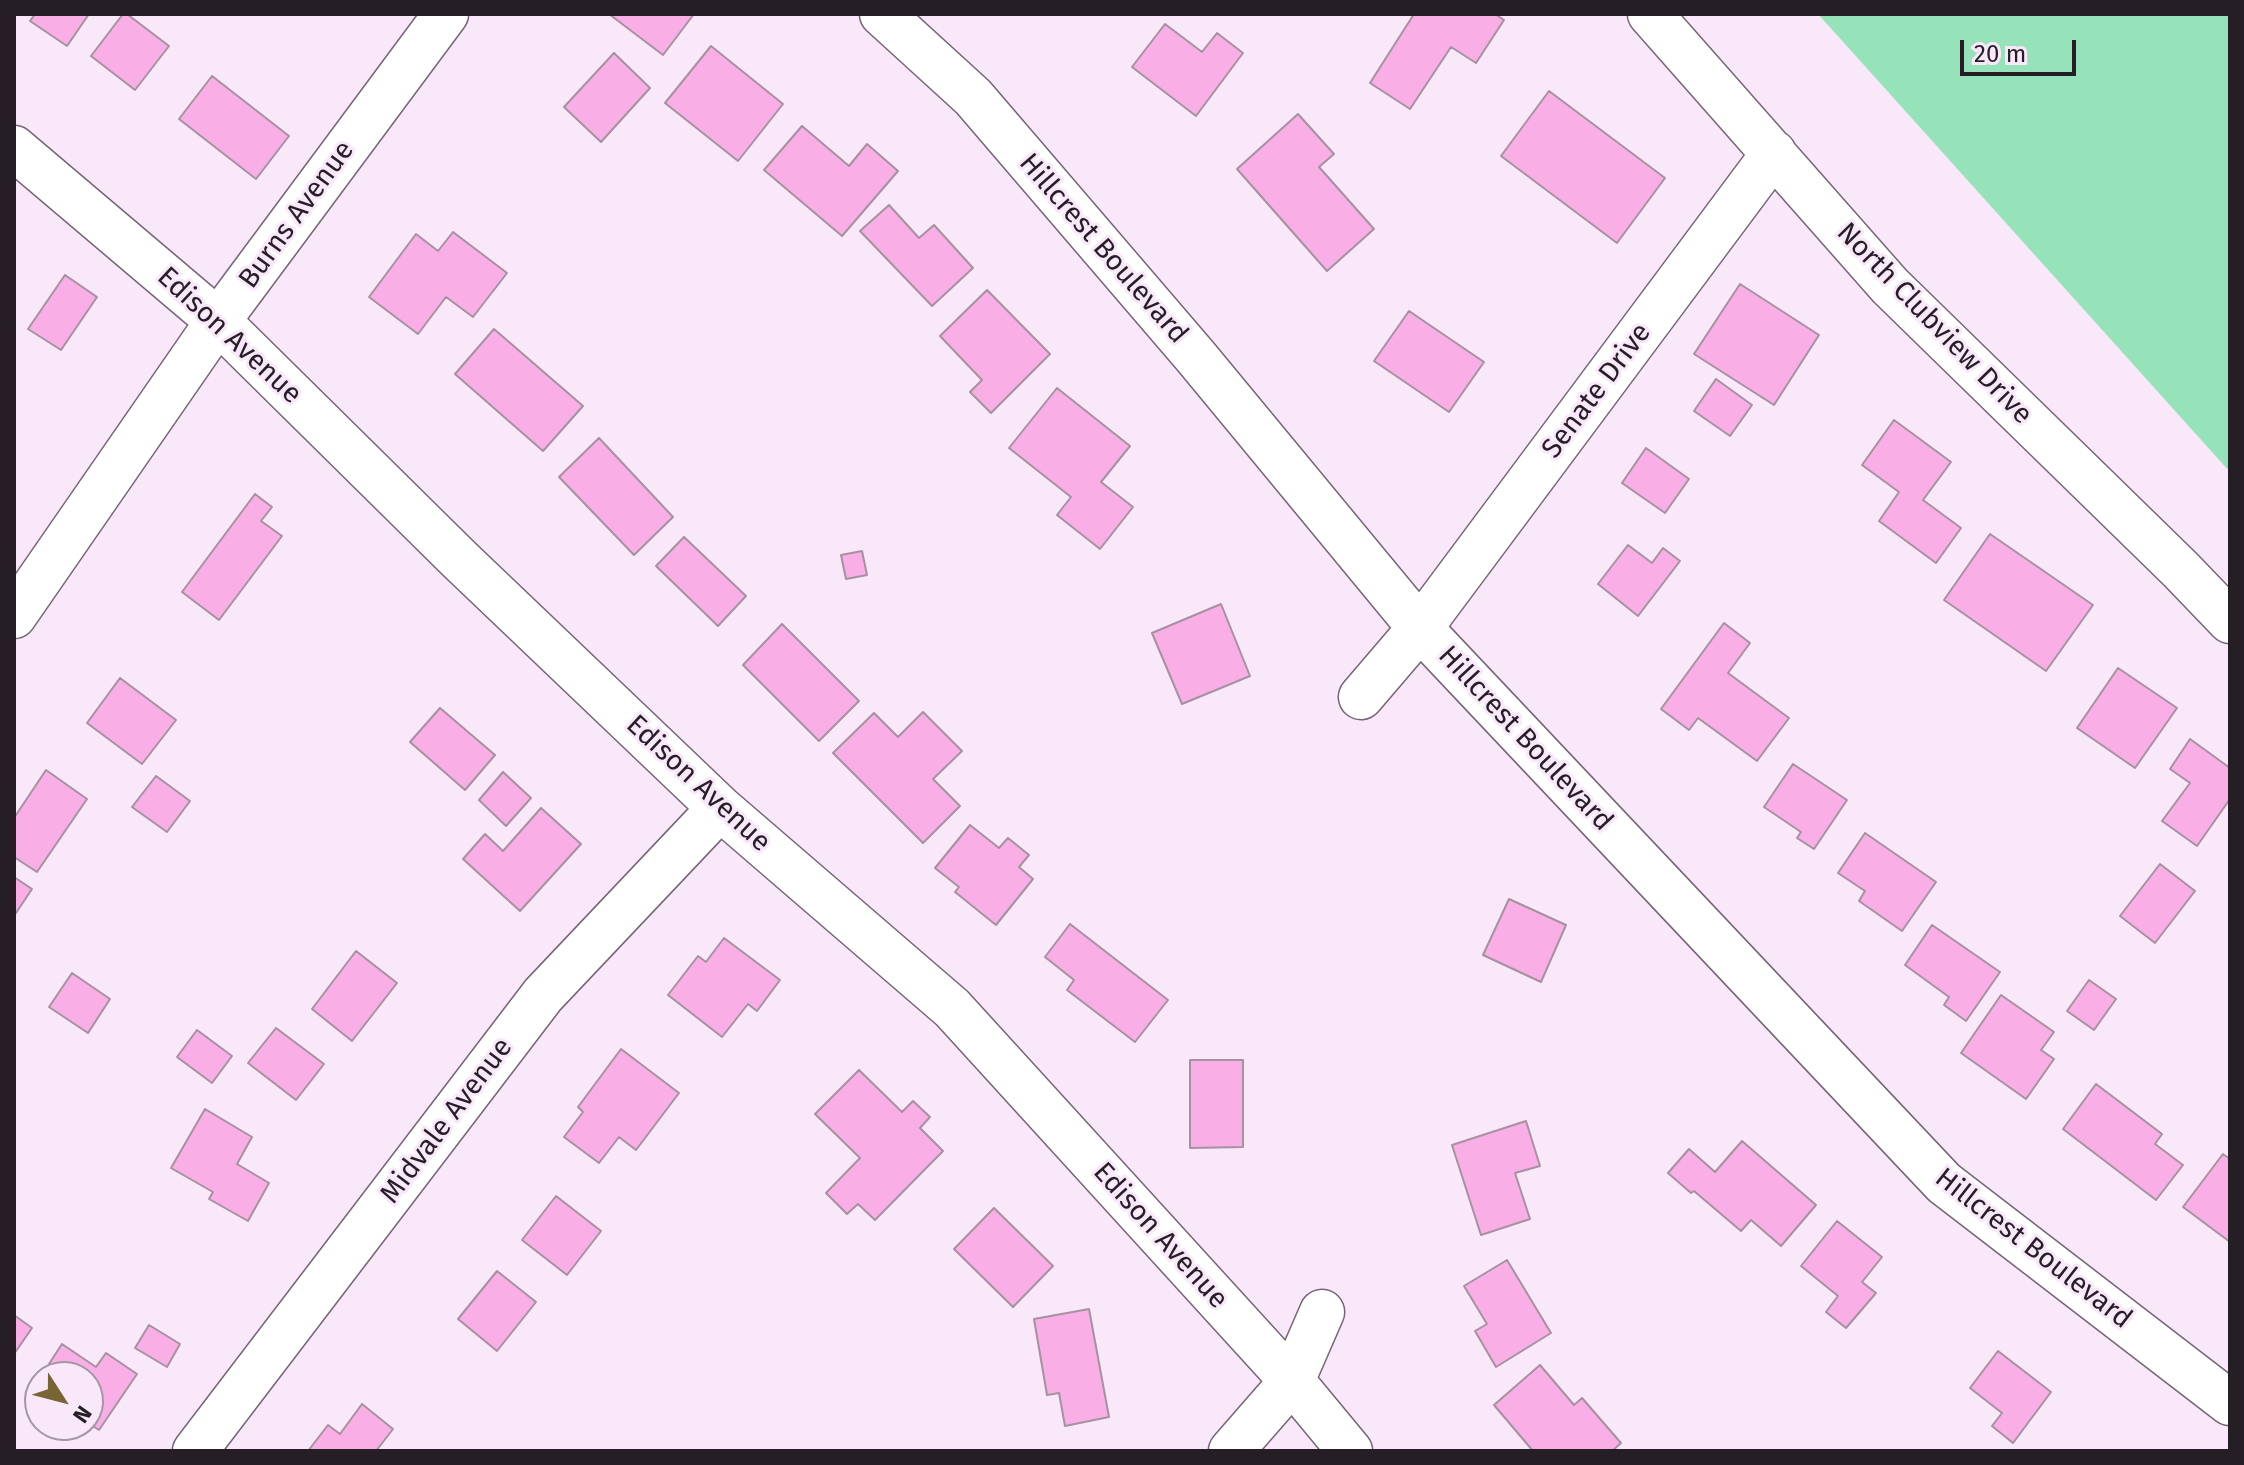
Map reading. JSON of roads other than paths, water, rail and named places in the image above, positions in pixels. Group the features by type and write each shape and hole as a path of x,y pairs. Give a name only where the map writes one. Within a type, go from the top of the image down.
{"street":[{"name":"Burns Avenue","path":"14,616 218,321 446,14"},
{"name":"Hillcrest Boulevard","path":"882,14 973,97 1196,357 1420,628 1944,1183 2230,1403"},
{"name":"North Clubview Drive","path":"1650,14 1890,286 2230,621"},
{"name":"Edison Avenue","path":"14,148 218,321 459,559 720,808 952,1008 1292,1381 1350,1451"},
{"name":"Senate Drive","path":"1361,697 1420,628 1774,153"},
{"name":"Midvale Avenue","path":"195,1451 543,995 720,808"},
{"path":"1231,1451 1292,1381 1322,1312"}]}
